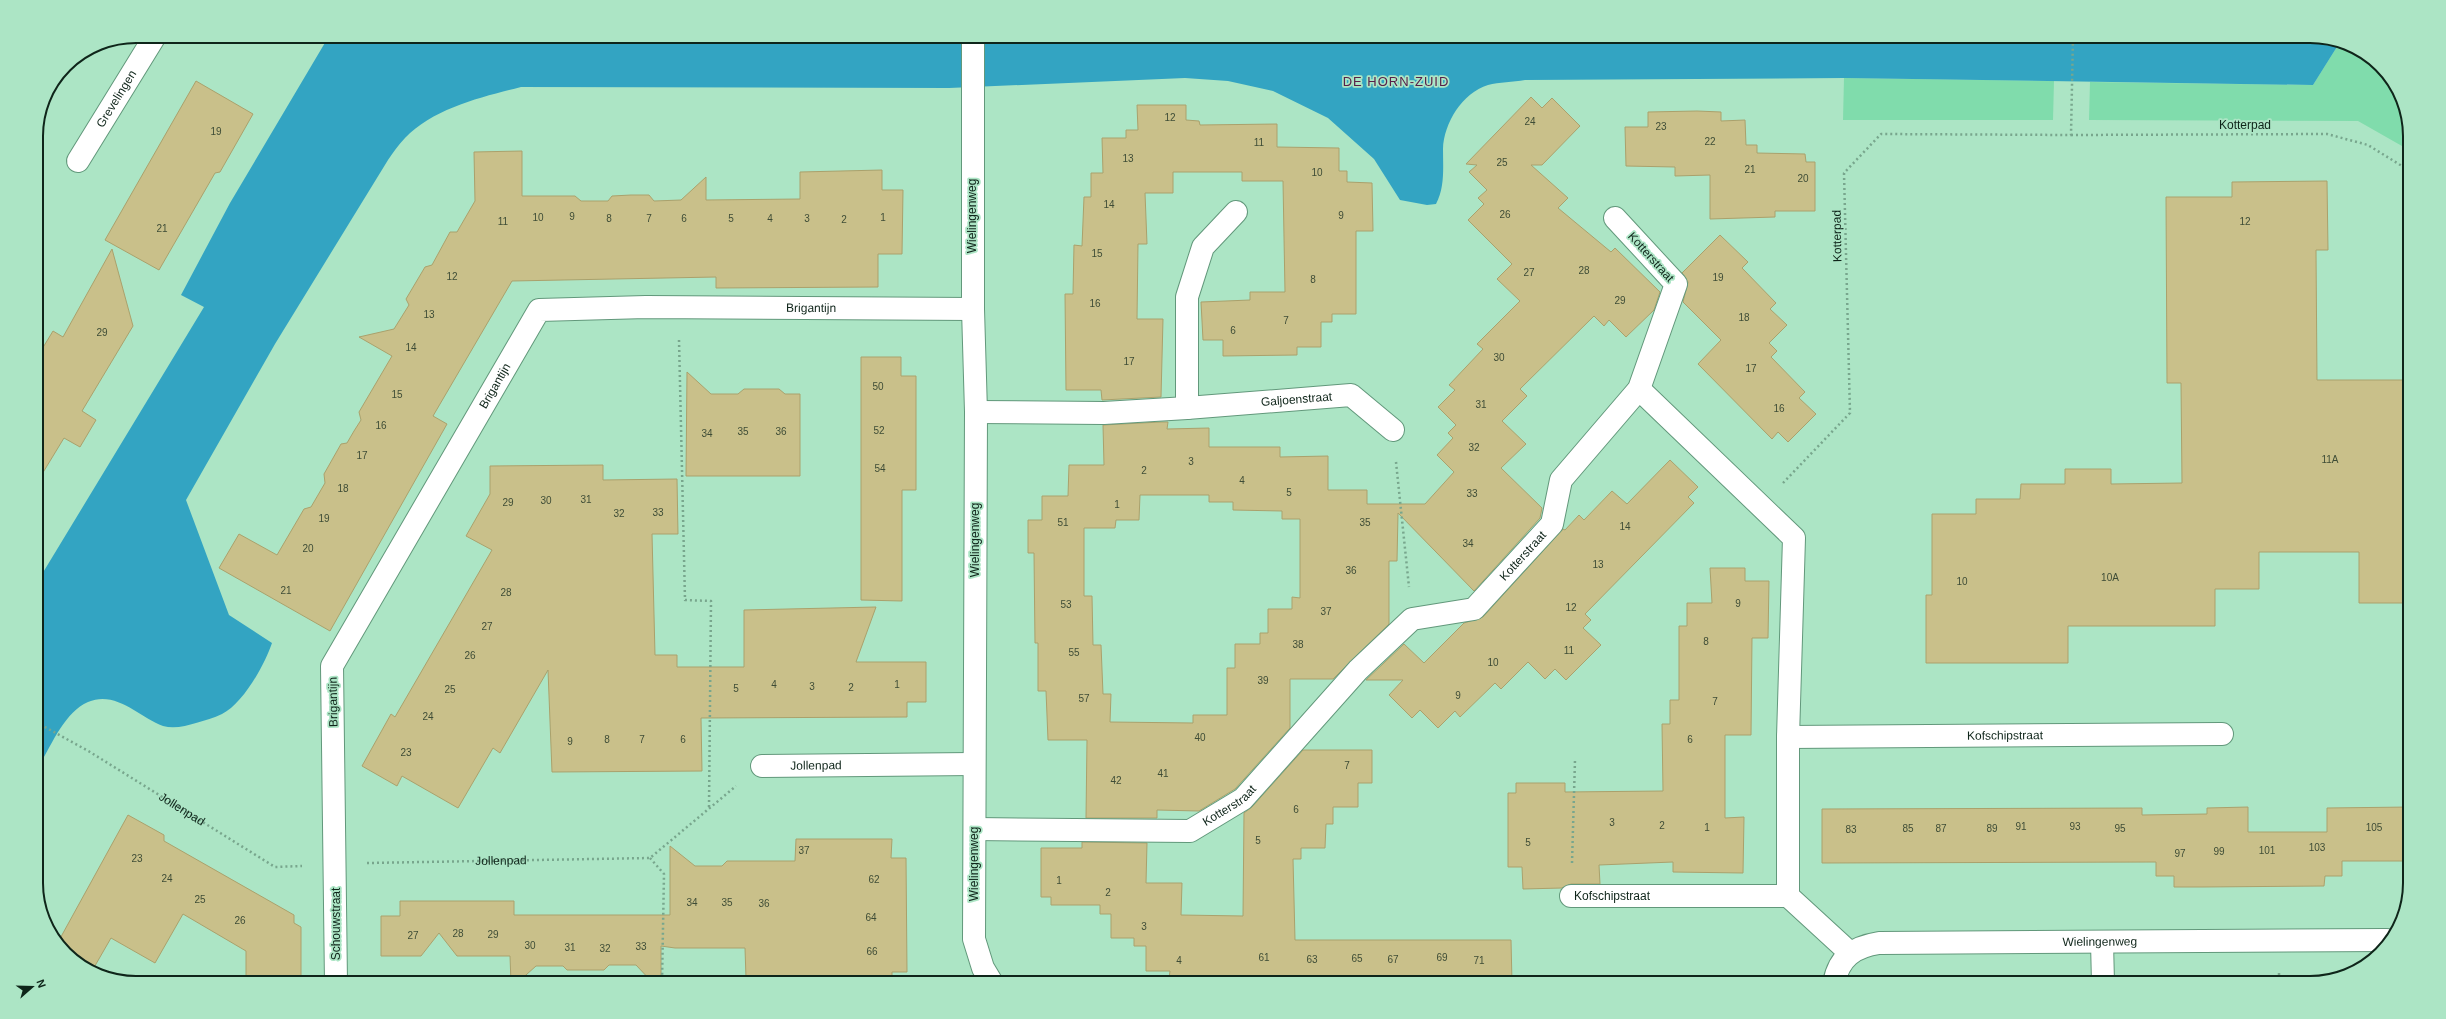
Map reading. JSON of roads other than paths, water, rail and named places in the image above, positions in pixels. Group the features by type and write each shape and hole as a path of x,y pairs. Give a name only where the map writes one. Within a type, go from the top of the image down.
{"street":[{"name":"Grevelingen","path":"78,161 151,43"},
{"name":"Wielingenweg","path":"973,43 973,309 976,412 974,939 983,968 988,976"},
{"path":"1187,408 1188,297 1203,247 1236,212"},
{"name":"Kotterstraat","path":"975,829 1190,831 1243,799 1358,670 1412,619 1474,609 1552,524 1561,480 1640,390 1676,284 1615,218"},
{"name":"Brigantijn","path":"336,864 332,666 539,310 678,308 973,309"},
{"path":"1640,390 1794,538 1788,737 1788,896 1849,952 1839,964 1836,976"},
{"name":"Galjoenstraat","path":"976,412 1104,413 1187,408 1350,394 1393,430"},
{"name":"Kofschipstraat","path":"1788,737 2222,734"},
{"name":"Jollenpad","path":"762,766 974,764"},
{"name":"Schouwstraat","path":"336,864 336,976"},
{"name":"Kofschipstraat","path":"1571,896 1788,896"},
{"path":"972,976 974,939"},
{"name":"Wielingenweg","path":"1849,952 1863,946 1879,943 2383,940"},
{"path":"2102,942 2103,976"}],"water":[{"path":"325,43 2316,43 2337,47 2313,85 1844,78 1525,80 1492,84 1479,89 1470,95 1456,110 1451,119 1444,139 1441,191 1436,204 1427,205 1400,200 1374,159 1328,118 1273,91 1228,81 1185,78 949,88 521,87 490,95 444,111 430,119 405,138 396,149 275,344 186,500 229,615 272,643 259,672 252,683 238,702 222,714 180,727 163,726 127,706 108,699 98,699 88,702 71,714 58,732 43,759 43,572 204,307 181,295 230,203"}],"district":[{"name":"DE HORN-ZUID","path":"1396,81"}]}
